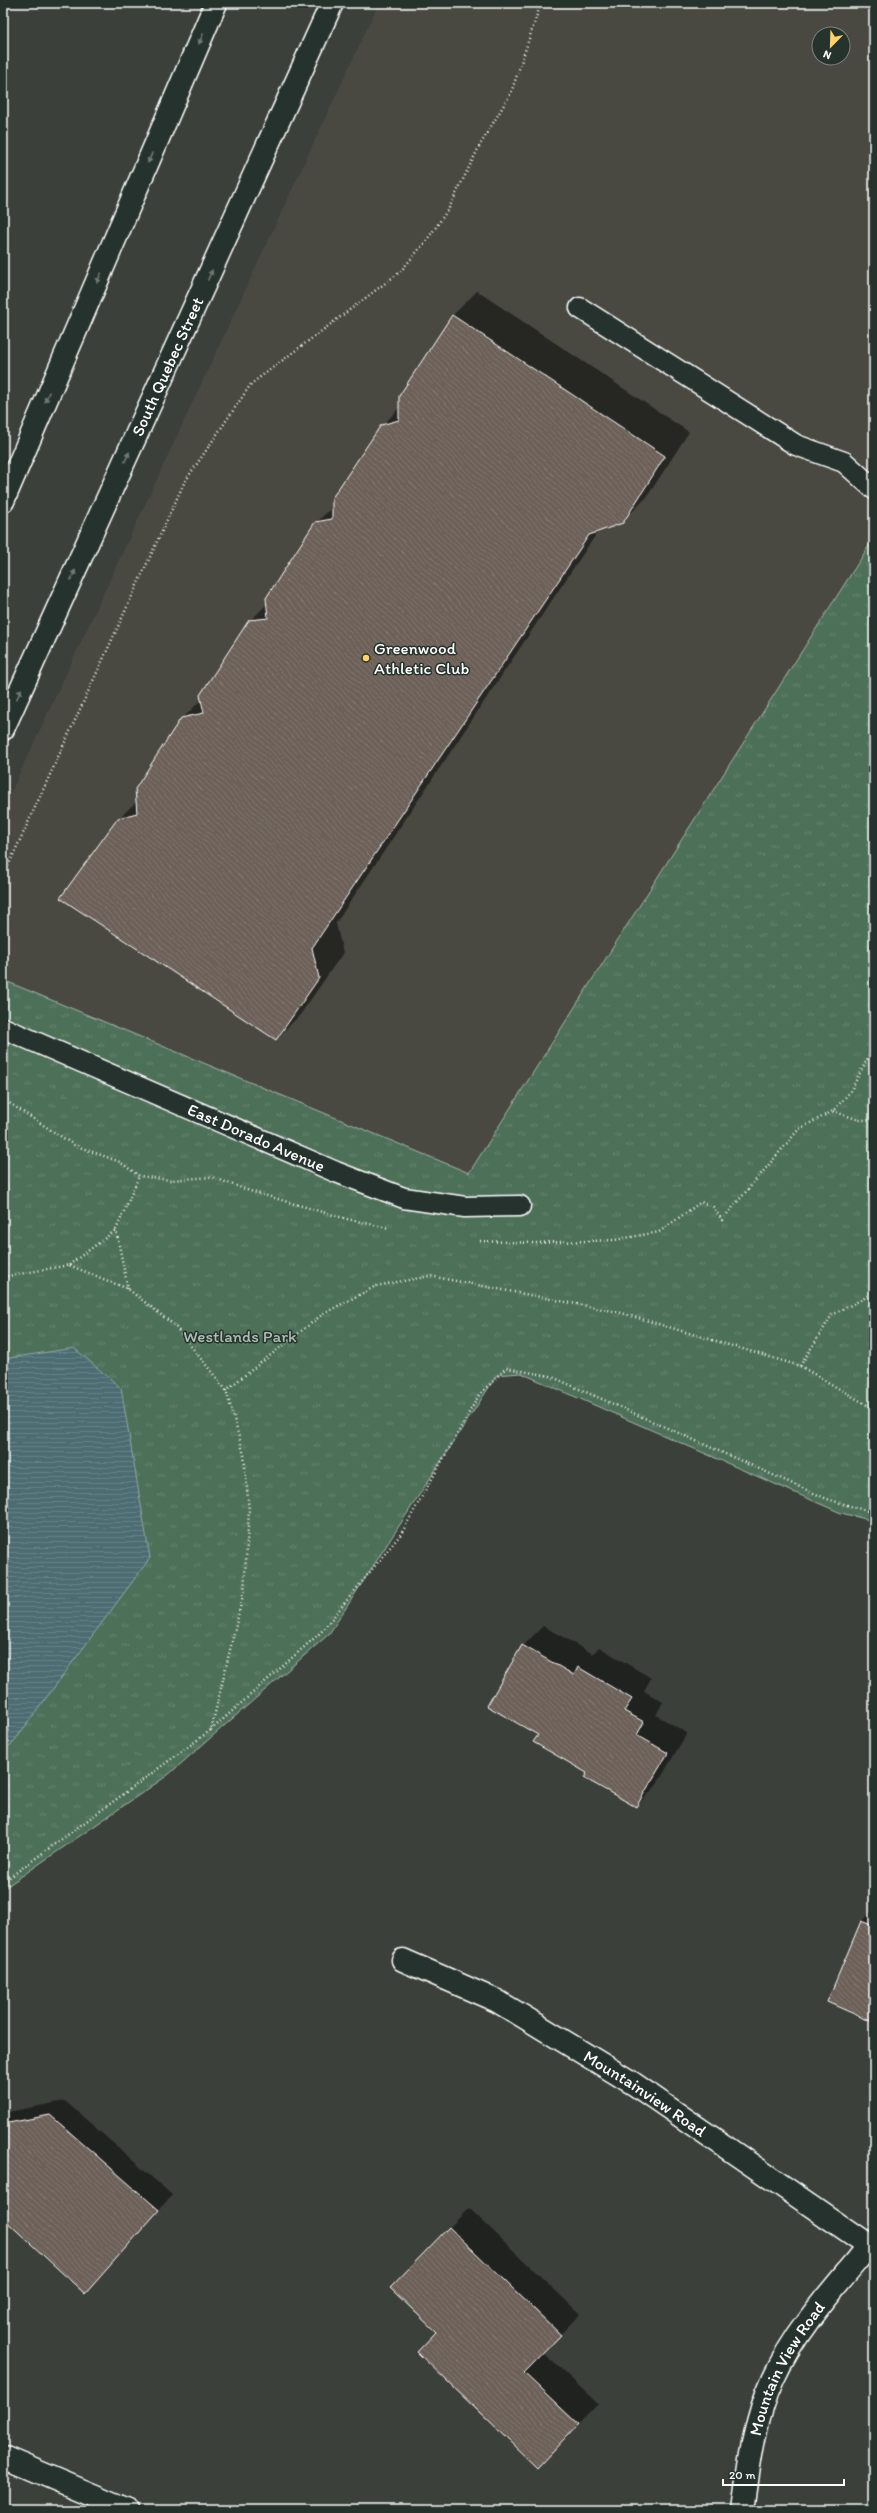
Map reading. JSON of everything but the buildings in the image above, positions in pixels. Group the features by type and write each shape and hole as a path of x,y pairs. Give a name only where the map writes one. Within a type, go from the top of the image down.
{"main road":[{"path":"3,501 216,3"},
{"name":"South Quebec Street","path":"3,729 332,3"},
{"name":"Mountainview Road","path":"403,1960 497,2002 534,2022 634,2084 872,2248"},
{"name":"Mountain View Road","path":"743,2510 756,2433 773,2379 802,2329 872,2248"},
{"path":"3,2457 128,2510"}],"lane":[{"path":"580,308 796,445 844,462 874,489"},
{"name":"East Dorado Avenue","path":"3,1028 314,1163 404,1198 465,1207 520,1206"}],"path":[{"path":"3,877 184,483 251,384 400,272 427,240 449,208 480,145 510,92 541,3"},
{"path":"833,1112 859,1120 874,1120"},
{"path":"3,1276 69,1265 116,1230 139,1176"},
{"path":"116,1230 128,1289"},
{"path":"69,1265 128,1289 174,1325 226,1390 244,1455 249,1510 244,1591 211,1730"},
{"path":"226,1390 322,1314 376,1286 430,1276 618,1312 800,1366 874,1409"},
{"path":"800,1366 832,1315 874,1292"},
{"path":"3,1882 211,1730 321,1632 400,1534 479,1395 506,1368 550,1376 827,1498 874,1513"}],"shaded area":[{"name":"Greenwood Athletic Club","path":"379,3 874,3 874,538 469,1173 3,980 3,809"}],"green space":[{"name":"Westlands Park","path":"874,538 874,1521 841,1513 521,1373 497,1375 329,1634 168,1775 3,1889 3,980 469,1173"}],"water":[{"path":"74,1348 121,1388 150,1558 12,1744 3,1750 3,1359"}],"place":[{"name":"Greenwood Athletic Club","path":"366,658"}]}
